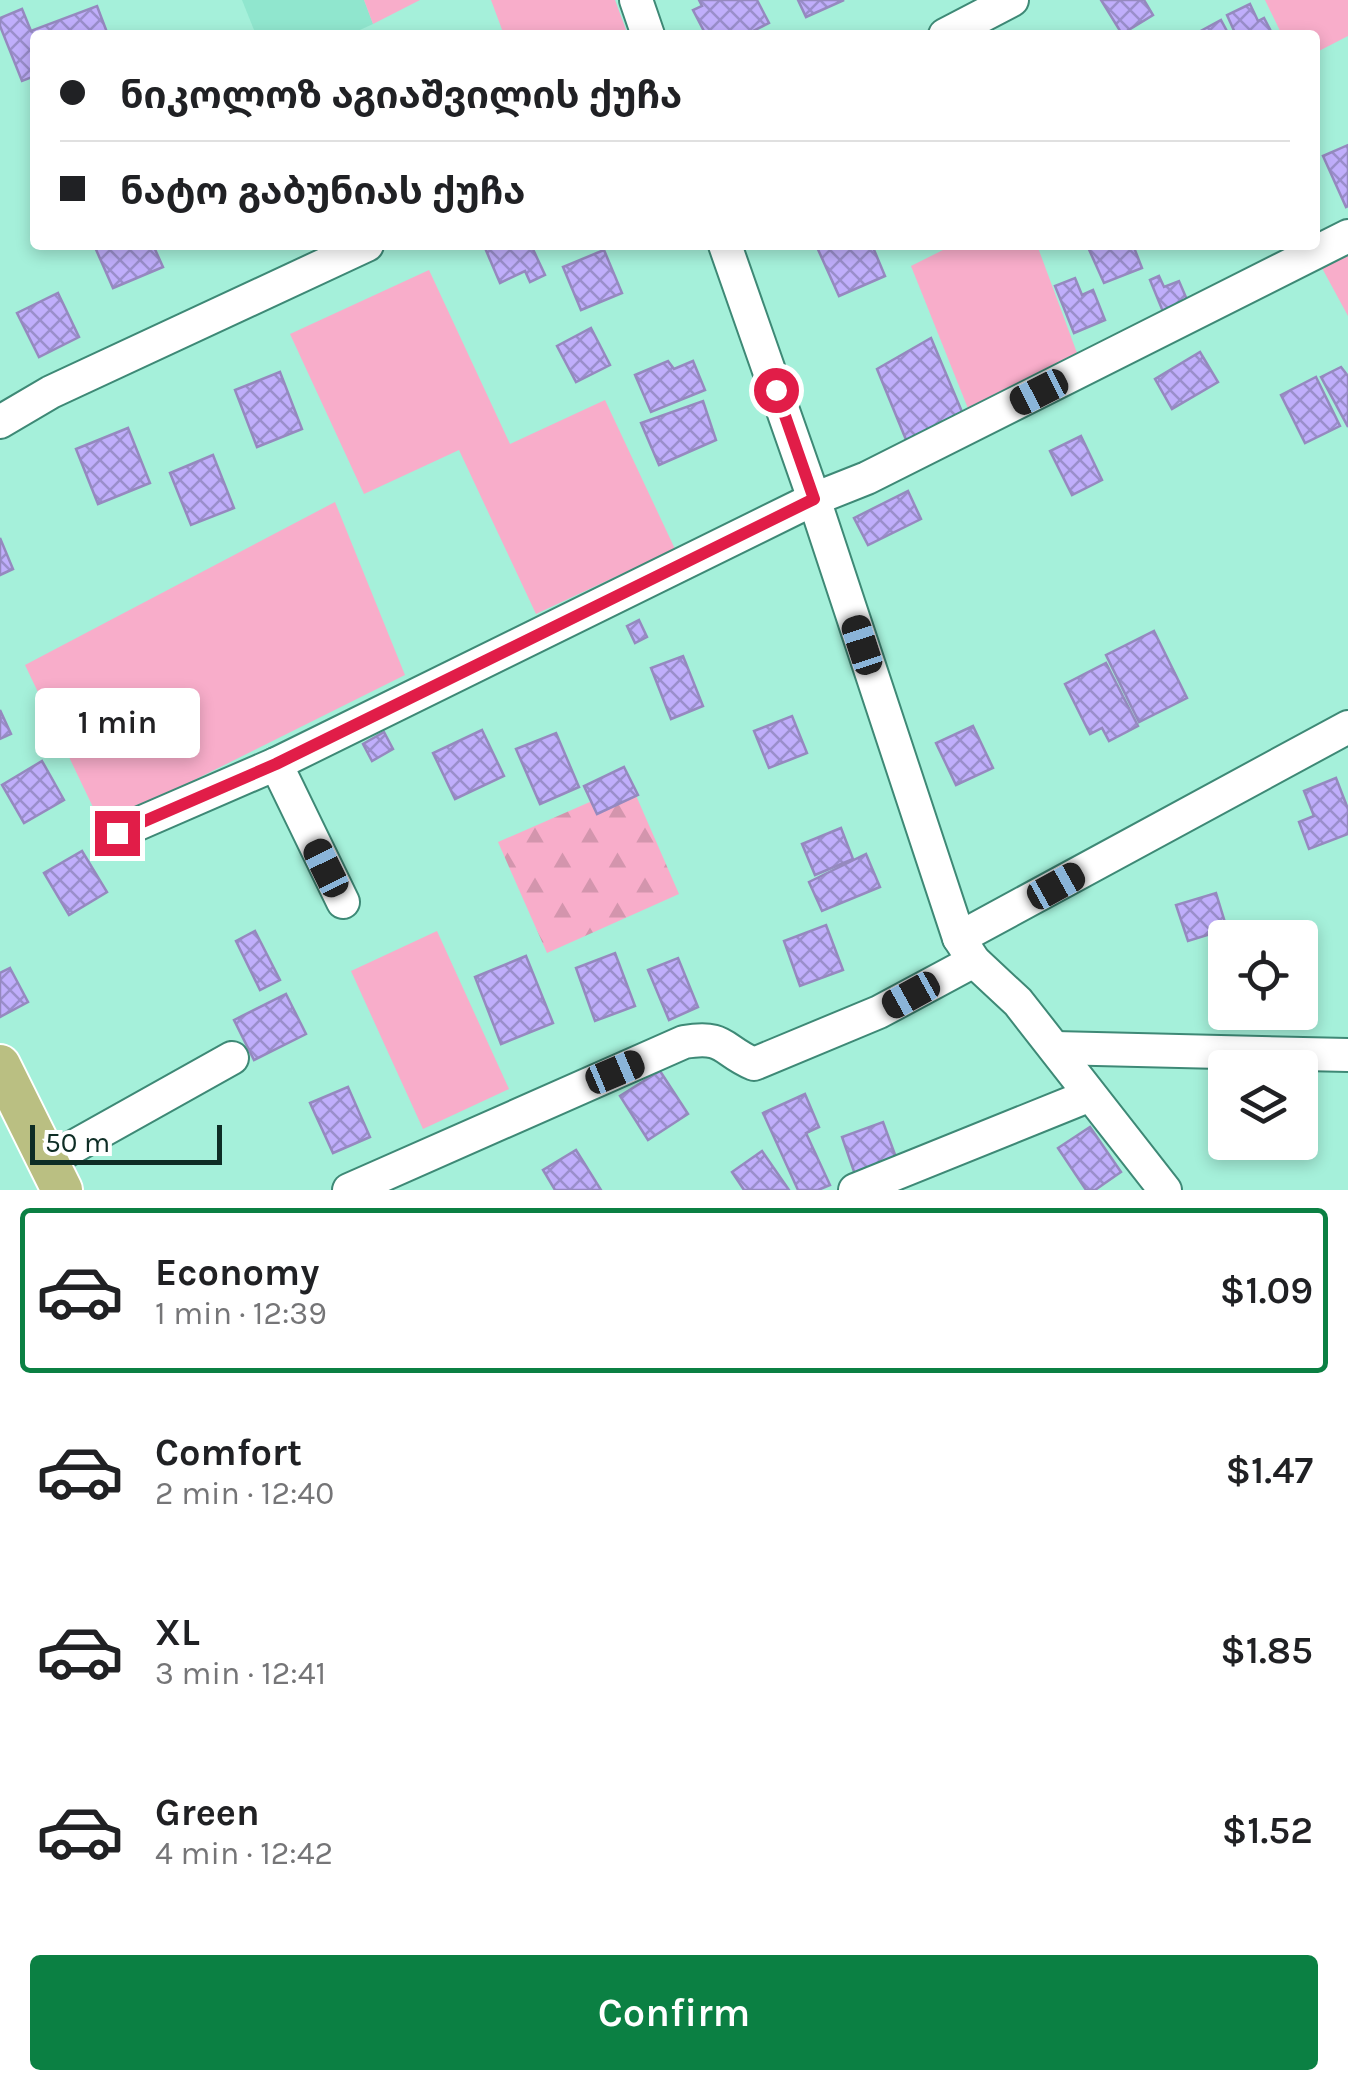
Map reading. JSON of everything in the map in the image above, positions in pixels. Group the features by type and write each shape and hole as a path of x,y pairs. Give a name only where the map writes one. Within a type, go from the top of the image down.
{"main road":[{"path":"0,1065 55,1175"}],"street":[{"path":"636,0 646,30"},
{"path":"955,30 1012,0"},
{"path":"117,833 276,764 814,499 867,478 1348,236"},
{"path":"0,422 51,392 356,250"},
{"path":"727,250 967,950 1018,1002 1164,1190"},
{"path":"368,1186 684,1042 720,1041 739,1058 754,1064 879,1012 967,950 1348,726"},
{"path":"276,764 343,902"},
{"path":"1055,1048 1348,1056"},
{"path":"55,1175 232,1058"},
{"path":"855,1190 1088,1096"}],"shaded area":[{"path":"242,0 364,0 373,24 360,30 254,30"}],"green space":[{"path":"364,0 420,0 373,24"},
{"path":"491,0 615,0 626,30 502,30"},
{"path":"1265,0 1348,0 1348,36 1320,50 1320,30 1280,30"},
{"path":"943,250 1039,250 1080,361 971,416 911,266"},
{"path":"1348,255 1348,316 1322,268"},
{"path":"429,270 510,444 605,400 675,549 536,614 459,450 364,494 290,334"},
{"path":"335,502 405,675 102,826 25,665"},
{"path":"631,784 679,894 547,953 498,842"},
{"path":"437,931 509,1089 423,1129 351,971"}],"building":[{"path":"699,0 757,0 769,23 755,30 703,30 693,10 702,6"},
{"path":"798,0 844,0 806,17"},
{"path":"1101,0 1144,0 1153,15 1129,30 1120,30"},
{"path":"1250,4 1258,21 1264,18 1270,30 1234,30 1227,15"},
{"path":"97,6 106,30 34,30"},
{"path":"22,9 31,30 30,78 22,81 0,18"},
{"path":"1221,20 1226,30 1203,30"},
{"path":"1348,145 1348,206 1346,207 1323,156"},
{"path":"96,250 155,250 163,267 113,288"},
{"path":"486,250 533,250 545,275 530,282 525,271 500,283"},
{"path":"604,250 622,293 581,310 563,267"},
{"path":"818,250 874,250 885,276 839,296"},
{"path":"1089,250 1135,250 1142,268 1104,283"},
{"path":"1159,276 1164,287 1179,281 1191,309 1166,319 1150,280"},
{"path":"1075,278 1082,295 1093,290 1105,320 1074,333 1055,286"},
{"path":"58,293 79,337 39,357 17,313"},
{"path":"591,328 610,365 576,382 557,346"},
{"path":"931,338 965,419 909,447 877,369"},
{"path":"1200,352 1218,382 1172,409 1155,379"},
{"path":"668,361 674,369 693,361 705,390 651,412 635,375"},
{"path":"1341,367 1348,376 1348,427 1321,377"},
{"path":"280,372 302,429 257,447 235,390"},
{"path":"1316,377 1340,426 1305,443 1281,395"},
{"path":"703,401 716,440 659,465 641,423"},
{"path":"128,428 150,483 98,504 76,449"},
{"path":"1081,436 1102,480 1072,495 1050,451"},
{"path":"213,455 234,508 191,525 170,473"},
{"path":"908,491 921,519 868,545 854,518"},
{"path":"0,538 13,569 0,575"},
{"path":"639,620 647,637 635,643 627,626"},
{"path":"1154,631 1187,698 1139,722 1106,655"},
{"path":"683,656 703,706 671,719 651,668"},
{"path":"1106,663 1138,726 1109,741 1102,728 1090,734 1065,684"},
{"path":"0,710 11,734 0,739"},
{"path":"792,716 807,753 769,768 754,731"},
{"path":"973,726 993,768 956,785 936,743"},
{"path":"482,730 504,776 455,799 433,753"},
{"path":"384,732 393,749 372,761 363,744"},
{"path":"556,733 579,787 540,804 516,749"},
{"path":"42,761 64,800 24,823 2,785"},
{"path":"624,767 638,795 597,814 584,786"},
{"path":"1336,778 1348,809 1348,834 1309,849 1299,822 1314,816 1304,791"},
{"path":"841,828 853,859 815,875 802,844"},
{"path":"82,851 107,892 69,915 44,873"},
{"path":"866,854 880,887 822,911 809,882"},
{"path":"1216,893 1224,920 1208,920 1208,935 1188,941 1176,905"},
{"path":"826,925 843,970 800,986 784,941"},
{"path":"255,931 280,980 260,990 236,941"},
{"path":"615,953 635,1006 595,1021 576,968"},
{"path":"526,956 553,1023 501,1044 475,977"},
{"path":"678,958 698,1007 669,1020 648,970"},
{"path":"10,968 28,1002 0,1017 0,973"},
{"path":"286,994 306,1034 254,1060 234,1020"},
{"path":"660,1071 688,1114 648,1140 620,1096"},
{"path":"348,1087 370,1137 333,1153 310,1103"},
{"path":"805,1094 819,1127 806,1133 830,1185 818,1190 798,1190 763,1113"},
{"path":"883,1122 901,1171 859,1186 842,1137"},
{"path":"1090,1127 1121,1172 1095,1190 1086,1190 1058,1148"},
{"path":"576,1150 601,1190 555,1190 543,1170"},
{"path":"762,1151 789,1190 744,1190 732,1172"}],"route":[{"path":"117,833 276,764 814,499 776,390"}]}
